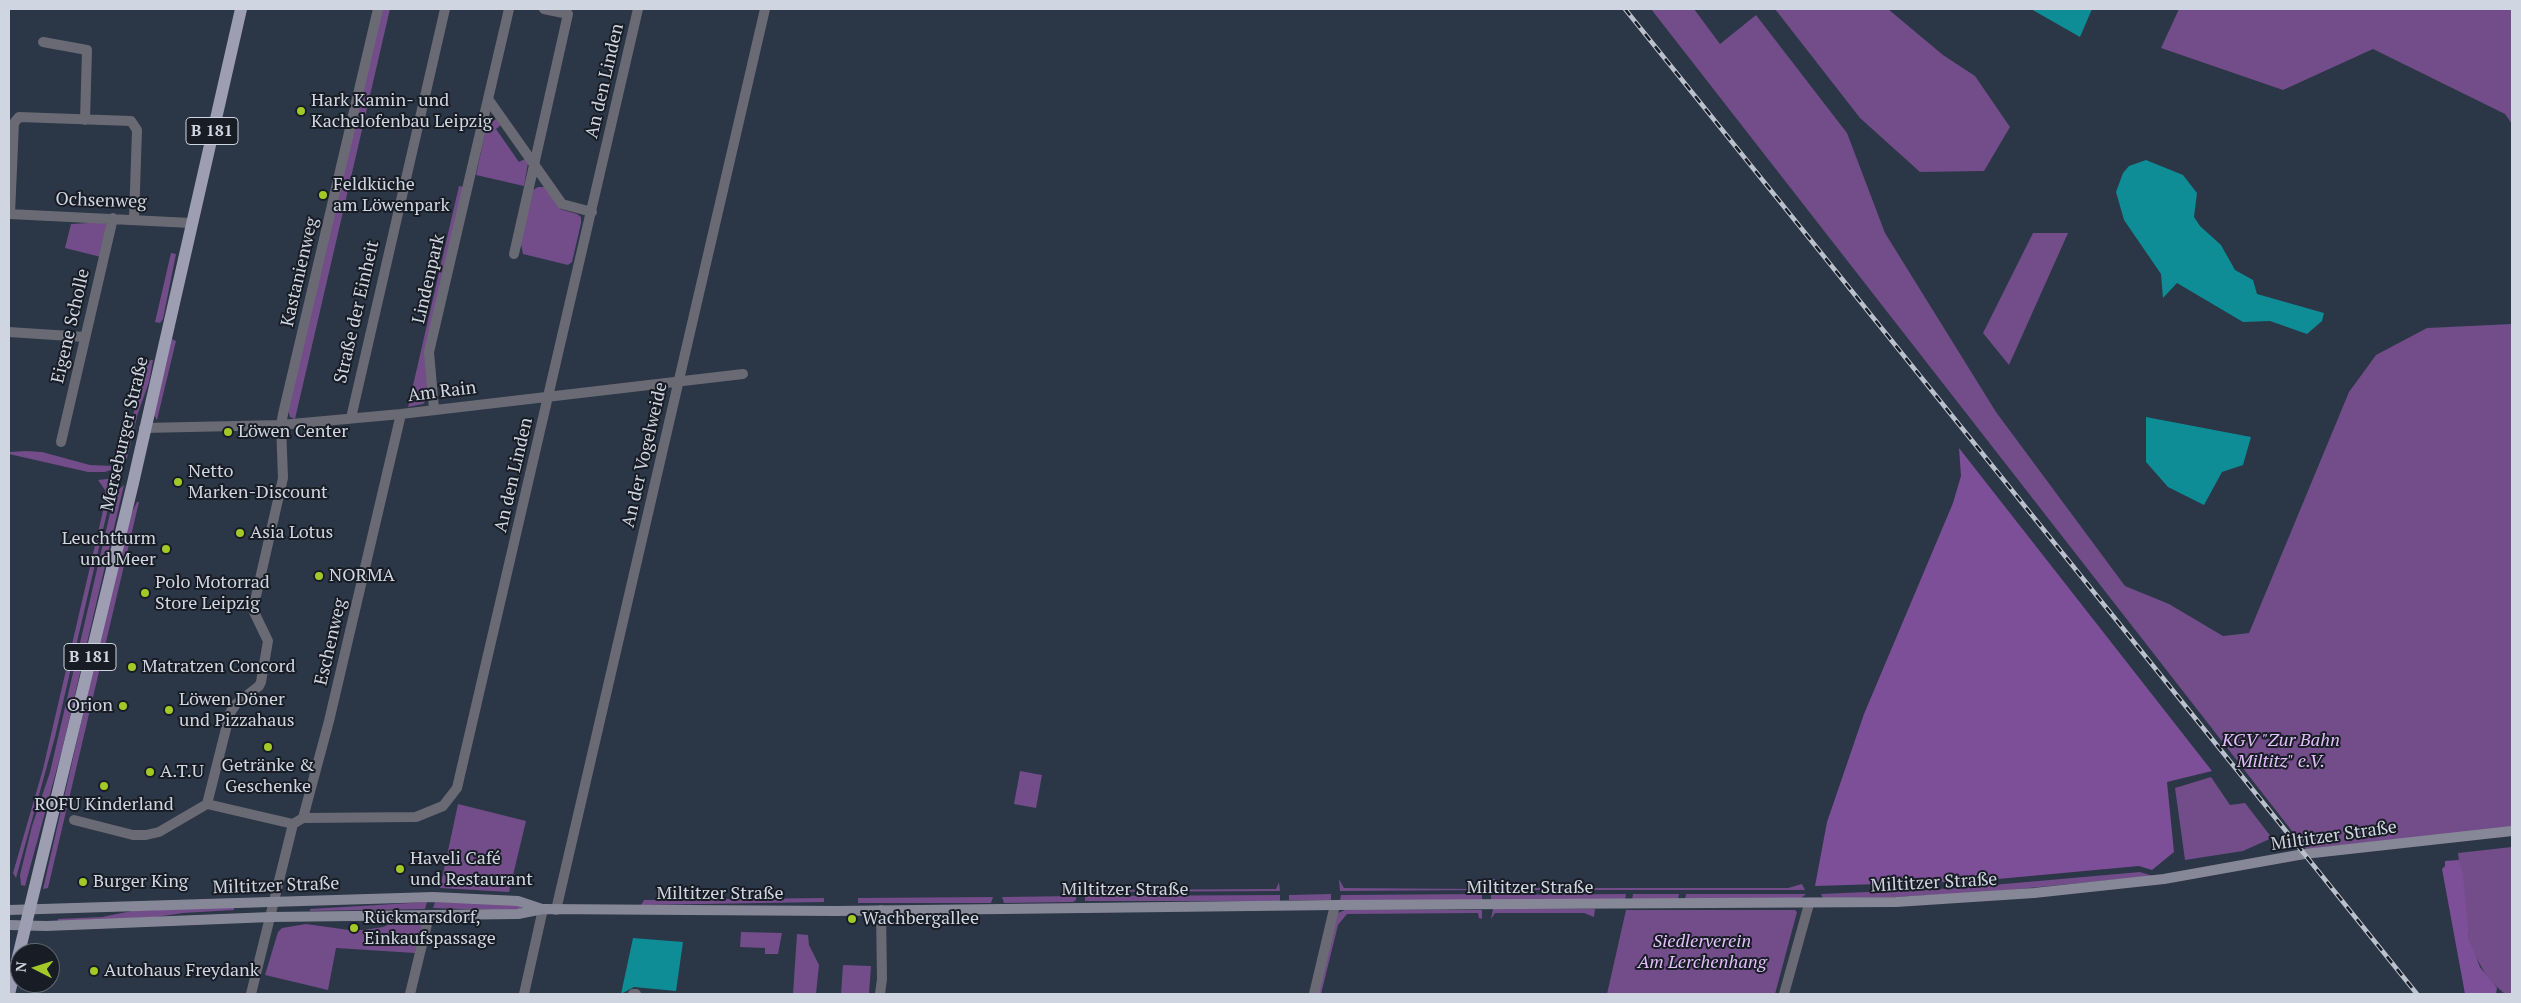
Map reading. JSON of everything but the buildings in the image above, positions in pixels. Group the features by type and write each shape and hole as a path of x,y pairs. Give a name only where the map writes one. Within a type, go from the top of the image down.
{"main road":[{"name":"Merseburger Straße","path":"25,925 133,483 241,9"},
{"name":"B 181","path":"9,994 25,925"}],"street":[{"name":"Kastanienweg","path":"207,804 230,713 236,704 259,686 268,647 267,636 254,612 254,605 283,478 281,425 378,9"},
{"name":"Straße der Einheit","path":"351,418 445,9"},
{"name":"Lindenpark","path":"434,409 429,352 509,9"},
{"path":"514,254 568,14 544,9"},
{"name":"An den Linden","path":"303,818 416,817 443,806 454,795 460,780 638,9"},
{"name":"An der Vogelweide","path":"556,910 765,9"},
{"path":"44,42 87,50 85,120"},
{"path":"488,99 562,204 592,212"},
{"path":"10,214 16,120 19,118 131,121 137,130 134,219"},
{"name":"Ochsenweg","path":"10,214 191,223"},
{"name":"Eigene Scholle","path":"61,442 113,218"},
{"path":"9,332 85,337"},
{"name":"Am Rain","path":"144,428 281,425 401,414 743,374"},
{"name":"Eschenweg","path":"303,818 327,729 401,414"},
{"path":"74,820 133,835 146,835 159,832 207,804 293,824 303,818"},
{"path":"251,994 293,824"},
{"name":"Miltitzer Straße","path":"9,910 460,898 518,901 543,909 556,910 881,910 1335,905 1809,904 1989,897 2074,889 2169,878 2304,854 2512,831"},
{"path":"1784,994 1809,904"},
{"path":"1314,994 1335,905"},
{"path":"524,994 543,909"},
{"name":"Miltitzer Straße","path":"9,925 271,917 518,914 543,909"},
{"path":"880,994 882,979 881,910"},
{"path":"410,994 427,924"}],"green space":[{"path":"382,9 390,9 295,419 290,417 288,410"},
{"path":"1651,9 1694,9 1720,44 1756,15 1847,133 1885,233 1996,412 2125,586 2169,604 2223,636 2249,633 2349,392 2376,355 2427,328 2512,324 2512,827 2306,849"},
{"path":"1775,9 1888,9 1943,55 1975,76 2010,127 1984,171 1920,172 1860,118"},
{"path":"2179,9 2512,9 2512,124 2505,114 2373,49 2283,90 2161,48"},
{"path":"496,119 501,125 496,129 519,162 525,159 528,163 524,186 476,175 487,124"},
{"path":"459,186 464,187 426,355 429,397 423,404 408,407"},
{"path":"538,187 545,187 560,209 581,217 572,262 568,265 523,254 520,240 533,190"},
{"path":"105,222 107,225 101,257 65,248 71,224"},
{"path":"2033,233 2068,233 2009,365 1983,333"},
{"path":"171,253 176,254 163,319 160,323 155,322"},
{"path":"172,339 176,341 157,420 154,415"},
{"path":"153,360 149,382 138,413 127,458 122,465 145,362"},
{"path":"9,452 42,452 90,465 115,466 116,468 105,472 88,472 9,454"},
{"path":"115,478 55,737 16,878 13,873 43,769 106,498 105,490 98,480"},
{"path":"124,485 62,750 25,886 21,885 20,875 32,826 50,772 115,492"},
{"path":"137,502 139,502 48,888 43,889 127,522"},
{"path":"1020,771 1042,775 1036,808 1014,804"},
{"name":"KGV \"Zur Bahn Miltitz\" e.V.","path":"2211,777 2230,805 2245,803 2272,838 2243,851 2185,860 2175,788"},
{"path":"458,804 526,821 509,892 440,888"},
{"path":"2512,847 2512,994 2505,994 2489,980 2474,954 2469,939 2458,853"},
{"path":"2140,872 2153,876 1988,892 1895,897 1823,898 1821,894 1959,888"},
{"path":"1339,879 1344,888 1475,889 1479,879 1481,879 1482,890 1340,891"},
{"path":"1490,879 1495,879 1498,888 1788,888 1802,884 1805,890 1490,890"},
{"path":"1279,882 1280,891 1085,892 1085,884 1089,890 1276,889"},
{"path":"1331,894 1331,900 1289,900 1289,895"},
{"path":"1482,894 1482,900 1340,900 1341,895"},
{"path":"1626,894 1625,900 1491,900 1491,895"},
{"path":"1633,894 1679,894 1678,900 1632,900"},
{"path":"1686,894 1806,894 1801,898 1685,900"},
{"path":"1280,895 1280,901 1085,901 1085,896"},
{"path":"1076,896 1076,900 1073,902 1004,903 1002,897"},
{"path":"993,897 991,903 858,903 858,898"},
{"path":"824,898 824,902 641,905 644,900"},
{"path":"427,902 425,909 310,911 310,909"},
{"path":"435,902 521,904 521,911 433,908"},
{"path":"234,907 234,910 183,913 156,917 58,921 58,919 102,917 132,911"},
{"path":"1356,909 1482,910 1482,919 1479,918 1478,913 1347,914 1338,925 1321,994 1317,994 1338,913"},
{"path":"1493,909 1595,909 1594,917 1584,913 1495,913 1491,919"},
{"name":"Siedlerverein Am Lerchenhang","path":"1626,910 1795,910 1797,912 1775,994 1607,994"},
{"path":"397,921 423,922 415,953 336,948 328,990 265,975 278,932 282,928 306,924 349,930 364,930 383,927"},
{"path":"741,932 782,933 778,954 765,954 765,948 740,947"},
{"path":"797,934 808,935 809,945 819,965 816,994 793,994"},
{"path":"843,965 871,966 869,994 841,994"}],"shaded area":[{"path":"1959,448 2212,771 2167,782 2174,852 2152,870 2139,866 1976,881 1815,886 1827,822 1864,714 1953,503 1961,476"},
{"path":"2459,860 2463,875 2469,939 2480,967 2497,988 2496,994 2465,994 2442,869 2445,866 2445,861"}],"water":[{"path":"2031,9 2092,9 2080,37"},
{"path":"2146,160 2183,175 2197,193 2194,217 2200,226 2221,245 2235,270 2253,280 2257,294 2324,313 2322,321 2307,334 2270,321 2243,322 2177,283 2163,298 2161,274 2124,220 2116,192 2123,173 2129,166"},
{"path":"2146,417 2251,437 2243,465 2222,472 2204,505 2168,487 2146,462"},
{"path":"633,938 683,942 676,991 634,987 621,994"}],"railway":[{"path":"1625,9 2417,994"}],"place":[{"name":"Hark Kamin- und Kachelofenbau Leipzig","path":"301,111"},
{"name":"Feldküche am Löwenpark","path":"323,195"},
{"name":"Löwen Center","path":"228,432"},
{"name":"Netto Marken-Discount","path":"178,482"},
{"name":"Asia Lotus","path":"240,533"},
{"name":"Leuchtturm und Meer","path":"166,549"},
{"name":"NORMA","path":"319,576"},
{"name":"Polo Motorrad Store Leipzig","path":"145,593"},
{"name":"Matratzen Concord","path":"132,667"},
{"name":"Orion","path":"123,706"},
{"name":"Löwen Döner und Pizzahaus","path":"169,710"},
{"name":"Getränke & Geschenke","path":"268,747"},
{"name":"A.T.U","path":"150,772"},
{"name":"ROFU Kinderland","path":"104,786"},
{"name":"Haveli Café und Restaurant","path":"400,869"},
{"name":"Burger King","path":"83,882"},
{"name":"Wachbergallee","path":"852,919"},
{"name":"Rückmarsdorf, Einkaufspassage","path":"354,928"},
{"name":"Autohaus Freydank","path":"94,971"}]}
